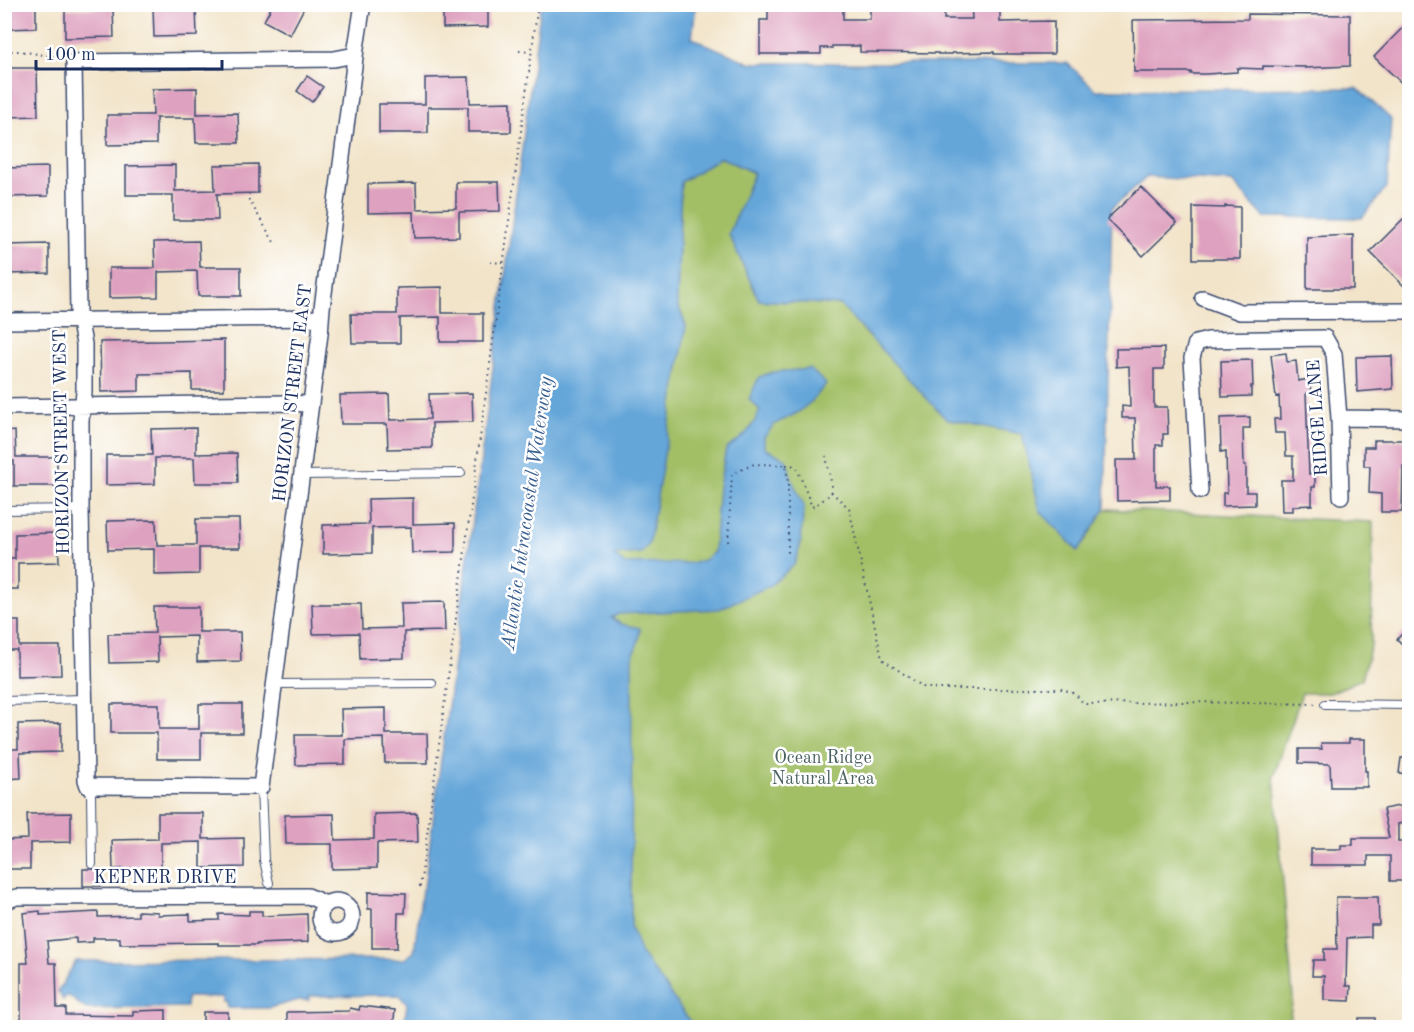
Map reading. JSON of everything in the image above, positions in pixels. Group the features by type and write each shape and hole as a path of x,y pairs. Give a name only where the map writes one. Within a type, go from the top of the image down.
{"street":[{"name":"HORIZON STREET EAST","path":"261,787 363,4"},
{"name":"HORIZON STREET WEST","path":"88,786 86,780 81,509 84,344 78,312 74,62 334,59 355,55"},
{"path":"1203,298 1240,312 1410,311"},
{"path":"4,321 321,318"},
{"name":"RIDGE LANE","path":"1200,490 1192,358 1196,343 1208,340 1325,338 1334,354 1339,418 1341,496"},
{"path":"4,407 310,404"},
{"path":"1339,418 1410,418"},
{"path":"88,786 261,787"},
{"name":"KEPNER DRIVE","path":"4,902 16,897 308,896 326,904"}],"lane":[{"path":"301,475 460,473"},
{"path":"4,510 81,509"},
{"path":"274,684 432,683"},
{"path":"4,701 84,699"},
{"path":"1325,704 1410,705"},
{"path":"88,786 91,794 92,864"},
{"path":"261,787 264,860 268,884"}],"path":[{"path":"420,887 538,4"},
{"path":"11,51 58,57"},
{"path":"519,51 531,52"},
{"path":"249,193 249,200 274,242"},
{"path":"490,262 503,263"},
{"path":"728,542 734,473 754,464 792,465 797,468 812,507 831,492 826,456"},
{"path":"786,465 788,553"},
{"path":"831,492 849,508 882,659 923,687 936,689 1062,689 1071,692 1086,704 1182,702 1325,704"}],"green space":[{"name":"Ocean Ridge Natural Area","path":"720,157 754,173 729,234 759,300 840,305 871,338 1081,337 1083,544 1105,509 1373,522 1371,645 1362,679 1330,693 1302,693 1274,776 1293,998 1288,1027 537,1028 602,340 686,326 677,303 681,182"}],"water":[{"name":"Atlantic Intracoastal Waterway","path":"541,5 696,5 692,38 750,63 1067,63 1096,90 1357,88 1391,119 1387,187 1362,218 1264,217 1232,182 1147,177 1112,208 1105,509 1078,551 1040,511 1022,434 946,419 840,305 759,300 729,234 754,173 720,157 681,182 677,303 686,326 649,544 641,553 614,555 624,564 694,563 704,560 714,552 719,487 726,449 747,432 757,417 760,410 749,399 759,377 773,372 810,369 826,384 812,401 797,413 775,424 764,437 764,448 785,458 804,506 800,547 794,565 769,586 719,609 619,614 611,618 621,624 640,628 632,659 631,926 640,952 694,1027 404,1027 407,1004 399,995 309,996 309,1000 299,1000 269,1008 227,1008 227,1002 223,1002 223,997 187,997 186,1007 86,1009 67,995 63,1000 58,991 76,961 404,959 414,952"}],"building":[{"path":"6,4 36,4 36,28 7,29"},
{"path":"273,4 306,4 290,35 264,21"},
{"path":"443,4 488,4 488,27 443,28"},
{"path":"768,4 843,4 843,19 870,19 870,4 945,4 944,19 972,19 971,4 1000,4 1000,22 1054,21 1054,54 860,52 860,46 832,46 832,48 821,48 821,54 760,54 760,20 768,20"},
{"path":"153,7 196,7 197,36 154,37"},
{"path":"113,8 114,37 65,38 65,9"},
{"path":"1248,14 1350,15 1350,66 1305,68 1263,66 1263,69 1237,68 1237,72 1206,74 1134,72 1133,20 1248,19"},
{"path":"1410,20 1410,91 1374,57"},
{"path":"8,68 37,68 38,116 9,117"},
{"path":"307,76 323,87 312,102 297,91"},
{"path":"469,77 470,103 511,102 511,132 468,132 468,107 428,107 428,133 379,133 379,104 425,104 425,78"},
{"path":"197,88 197,114 238,113 239,143 196,143 195,118 156,118 156,144 107,145 107,115 153,115 152,89"},
{"path":"258,164 258,193 217,194 218,220 173,220 173,195 126,195 126,166 175,165 175,191 215,190 214,165"},
{"path":"48,167 48,196 5,197 4,168"},
{"path":"456,182 499,182 500,211 459,212 459,237 415,238 414,212 368,213 368,184 416,183 417,209 456,208"},
{"path":"1141,187 1177,223 1143,256 1107,219"},
{"path":"1225,206 1240,207 1240,259 1193,259 1193,207 1225,208"},
{"path":"1403,219 1410,225 1410,292 1370,252"},
{"path":"1353,235 1353,289 1307,289 1307,237"},
{"path":"199,241 200,267 241,267 241,296 198,296 197,271 158,272 158,297 109,298 109,268 155,268 154,242"},
{"path":"49,244 49,273 6,274 5,245"},
{"path":"442,287 442,313 483,313 483,342 440,342 440,317 400,318 400,343 352,343 351,314 397,314 397,288"},
{"path":"224,340 224,390 192,390 192,373 139,374 139,391 101,392 100,342"},
{"path":"1164,348 1164,369 1154,369 1154,407 1167,407 1168,434 1163,434 1163,445 1156,445 1156,486 1170,486 1170,500 1117,501 1116,460 1136,460 1135,418 1122,418 1122,406 1130,407 1129,366 1116,367 1116,349"},
{"path":"1286,353 1287,362 1296,361 1298,381 1309,379 1311,392 1306,393 1309,474 1315,473 1312,505 1293,506 1293,511 1282,511 1281,480 1293,480 1293,456 1286,456 1285,433 1275,433 1274,419 1280,419 1279,396 1276,397 1271,355"},
{"path":"1392,356 1393,389 1357,392 1356,357"},
{"path":"1252,360 1251,396 1222,397 1221,361"},
{"path":"472,393 473,422 432,423 432,448 388,449 387,424 341,424 340,395 389,394 390,420 430,419 429,394"},
{"path":"1250,417 1250,428 1243,428 1244,465 1246,465 1246,492 1255,492 1255,505 1223,506 1223,493 1227,493 1226,451 1221,452 1220,418"},
{"path":"196,428 196,454 237,453 238,483 195,483 194,458 155,458 155,484 106,485 106,455 152,455 151,429"},
{"path":"15,431 16,457 57,457 57,486 14,486 14,461 4,461 4,432"},
{"path":"1374,440 1410,440 1410,466 1403,466 1402,512 1381,512 1381,494 1369,493 1370,466 1364,466 1364,447 1374,447"},
{"path":"413,498 413,524 455,523 455,552 412,553 411,527 372,528 372,553 323,554 323,525 369,524 368,499"},
{"path":"196,519 239,519 240,548 199,548 199,574 154,575 154,549 108,550 107,521 156,520 157,545 196,545"},
{"path":"58,533 59,562 18,563 18,589 4,589 4,559 15,559 15,534"},
{"path":"444,602 445,631 404,632 404,658 360,659 359,633 313,634 312,604 361,604 362,629 402,628 401,603"},
{"path":"154,607 199,607 199,632 240,632 241,661 197,662 197,636 157,637 158,662 109,663 108,634 155,633"},
{"path":"4,621 19,621 19,646 60,646 61,675 17,676 17,650 4,650"},
{"path":"1410,626 1410,652 1397,639"},
{"path":"111,704 159,704 159,729 199,729 199,704 242,704 242,733 201,733 201,759 157,759 157,733 111,733"},
{"path":"386,708 386,734 427,734 428,763 385,763 384,738 345,739 345,764 296,765 295,735 342,735 341,709"},
{"path":"61,723 61,752 20,753 21,778 4,779 4,749 18,749 18,724"},
{"path":"1349,739 1365,739 1367,787 1331,787 1330,764 1299,763 1299,749 1322,749 1321,743 1349,743"},
{"path":"1401,758 1410,758 1410,774 1399,773"},
{"path":"1410,804 1410,822 1398,824 1398,842 1410,842 1410,881 1390,881 1390,856 1368,856 1368,865 1311,865 1311,849 1341,849 1341,845 1353,845 1353,838 1389,838 1383,809"},
{"path":"71,813 71,842 30,843 30,869 4,869 4,840 28,839 27,814"},
{"path":"158,813 203,813 203,839 244,838 244,867 201,868 201,842 161,843 161,868 113,869 112,840 158,839"},
{"path":"417,813 418,842 377,843 377,868 332,869 332,844 286,844 285,815 334,814 335,840 374,839 374,814"},
{"path":"83,869 100,869 101,886 83,886"},
{"path":"368,892 406,893 405,913 398,913 397,948 372,948 372,909 368,909"},
{"path":"1336,897 1378,897 1379,925 1371,925 1371,937 1347,938 1346,986 1351,986 1350,1001 1324,1000 1324,976 1312,976 1313,960 1324,960 1324,949 1337,949"},
{"path":"40,911 40,915 98,912 98,917 138,916 138,911 158,912 158,915 190,914 190,921 219,920 219,914 249,915 249,911 262,911 262,916 307,914 308,942 219,945 219,943 120,944 120,938 93,938 93,942 76,943 76,938 47,941 49,963 56,963 57,1008 66,1008 66,1015 133,1016 133,1011 166,1010 166,1028 26,1028 21,1027 21,963 28,963 23,913"},
{"path":"360,1006 395,1010 393,1028 287,1028 287,1012 349,1011 350,1008 359,1010"},
{"path":"203,1012 228,1012 228,1028 203,1028"},
{"path":"1359,1018 1375,1018 1375,1028 1359,1028"}]}
